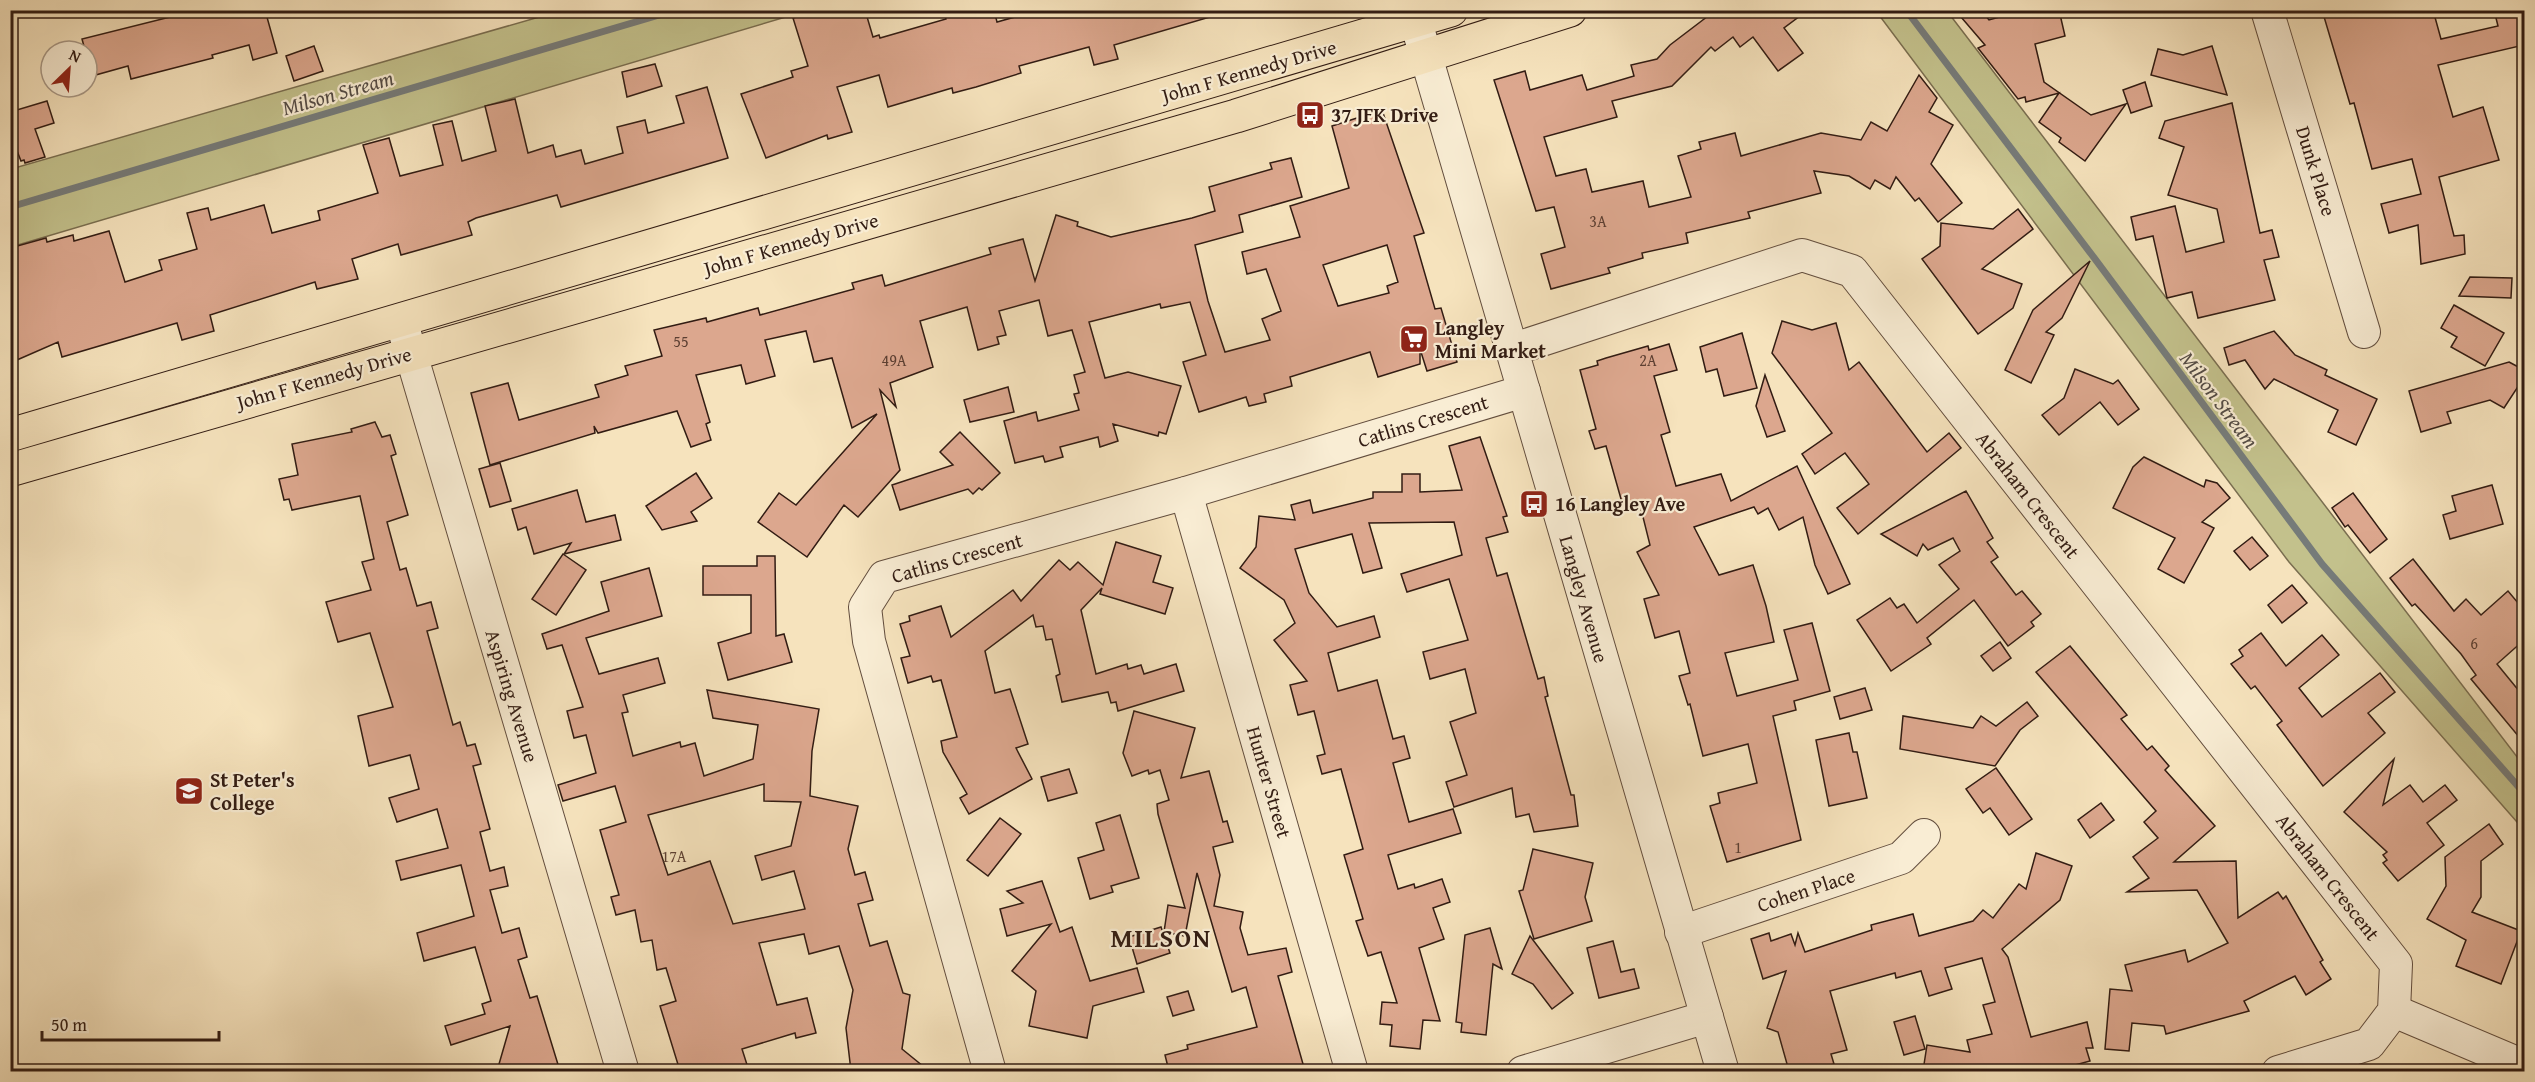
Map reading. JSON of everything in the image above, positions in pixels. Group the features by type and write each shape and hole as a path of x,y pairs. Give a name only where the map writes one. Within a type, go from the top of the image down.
{"main road":[{"name":"John F Kennedy Drive","path":"10,435 1451,10"},
{"name":"John F Kennedy Drive","path":"10,470 1236,116 1570,10"},
{"path":"914,170 922,206"}],"street":[{"name":"Dunk Place","path":"2267,10 2364,332"},
{"name":"Langley Avenue","path":"1416,22 1723,1071"},
{"name":"Abraham Crescent","path":"1511,350 1802,255 1852,271 2396,964 2394,1011"},
{"name":"Aspiring Avenue","path":"401,320 623,1071"},
{"name":"Catlins Crescent","path":"990,1071 869,641 865,607 884,577 1186,493 1524,391"},
{"name":"Hunter Street","path":"1186,493 1352,1071"},
{"name":"Cohen Place","path":"1681,932 1901,858 1924,835"},
{"path":"2278,1071 2369,1044 2394,1011 2524,1066"},
{"path":"1523,1071 1707,1017"}],"shaded area":[{"path":"560,11 806,11 11,247 11,169"},
{"path":"1876,11 1947,11 2524,766 2524,830 2289,562"}],"building":[{"path":"198,10 265,10 277,53 253,60 249,45 212,55 213,58 131,79 128,66 99,74 99,39 82,39"},
{"path":"820,10 865,10 873,37 879,35 880,38 946,19 944,10 994,10 997,22 1040,10 1067,10 1068,15 1087,10 1209,10 1210,17 1114,45 1118,59 1094,65 1089,47 1019,66 1021,73 976,87 953,93 952,88 888,107 879,75 837,87 852,132 828,139 827,135 766,158 741,94 793,77 791,71 808,66 793,18"},
{"path":"1716,10 1808,10 1784,28 1803,53 1778,71 1753,37 1740,47 1733,37 1715,51 1711,47 1672,86 1612,101 1617,117 1544,137 1556,176 1586,169 1592,192 1643,181 1649,207 1691,197 1678,156 1701,149 1699,142 1735,133 1741,156 1821,133 1861,140 1871,122 1887,131 1919,75 1937,98 1929,112 1953,125 1931,164 1962,203 1938,222 1919,198 1915,201 1896,177 1890,189 1875,180 1870,189 1849,176 1814,171 1821,193 1748,212 1750,218 1686,233 1688,243 1642,253 1643,258 1608,268 1610,273 1551,289 1541,254 1565,247 1554,207 1536,211 1494,80 1525,71 1530,90 1582,75 1587,90 1634,76 1631,65 1657,59 1670,45"},
{"path":"1955,10 1981,10 1989,20 2025,10 2059,10 2065,36 2035,44 2044,82 2091,115 2126,104 2085,161 2059,142 2061,138 2039,122 2059,93 2026,102 2025,97 2018,99 1978,48 1985,45"},
{"path":"2322,10 2433,10 2441,39 2498,26 2494,10 2524,10 2524,45 2438,65 2453,117 2483,107 2499,160 2439,177 2454,236 2464,235 2465,254 2421,264 2418,225 2389,233 2381,204 2421,194 2412,159 2372,169 2354,103 2350,104"},
{"path":"314,46 323,71 294,81 286,56"},
{"path":"2212,46 2227,95 2151,75 2158,49 2183,55"},
{"path":"655,64 662,86 627,97 622,72"},
{"path":"2145,82 2152,106 2131,113 2123,90"},
{"path":"707,87 728,158 561,207 557,195 476,218 468,222 472,235 401,255 398,244 352,259 358,279 317,289 315,282 210,315 214,331 182,340 177,323 62,357 58,342 10,363 10,248 46,238 47,242 73,235 74,241 109,231 125,282 162,270 159,260 197,249 187,213 208,208 211,220 264,205 272,233 320,220 318,211 378,193 363,145 389,138 400,176 443,165 433,125 452,121 462,161 496,151 485,106 515,99 528,153 553,145 556,157 581,150 585,164 623,153 617,127 645,120 648,133 684,123 676,96"},
{"path":"47,101 54,123 35,129 45,157 25,163 24,160 21,161 10,133 10,112"},
{"path":"2232,103 2260,233 2272,230 2279,257 2264,260 2275,300 2198,318 2192,292 2167,298 2153,236 2136,240 2131,217 2175,206 2186,252 2224,242 2217,209 2168,195 2184,147 2159,138 2165,121"},
{"path":"1382,110 1424,233 1414,236 1435,309 1441,308 1457,362 1427,371 1420,349 1420,364 1378,377 1370,352 1290,377 1292,386 1264,394 1266,402 1249,406 1246,397 1199,412 1183,362 1206,355 1190,302 1161,308 1160,304 1089,322 1105,378 1128,372 1181,386 1166,434 1159,432 1158,436 1113,424 1118,441 1100,447 1098,437 1060,447 1063,457 1045,462 1043,456 1015,463 1004,421 1036,412 1038,421 1079,410 1074,394 1079,393 1074,375 1085,372 1072,330 1048,336 1039,300 999,311 1006,335 997,337 999,344 978,350 967,307 920,321 933,367 890,383 896,407 880,390 900,470 858,517 844,505 807,557 758,522 779,493 796,505 877,414 852,428 832,358 814,362 806,331 765,340 775,376 746,384 741,365 696,375 710,422 706,424 711,440 691,447 677,411 598,433 594,426 595,433 490,465 471,393 508,383 519,420 599,397 595,385 628,375 625,366 662,356 654,330 706,318 707,322 758,308 760,315 854,289 852,283 882,275 885,286 991,254 989,248 1023,239 1035,281 1056,215 1078,222 1077,226 1111,237 1192,218 1215,211 1209,187 1272,169 1270,163 1291,158 1302,197 1239,215 1243,232 1195,245 1208,301 1225,352 1270,340 1262,319 1281,311 1266,269 1247,274 1242,252 1300,237 1290,206 1349,188 1332,126","holes":["1387,245 1398,282 1387,286 1389,293 1338,306 1323,265"]},
{"path":"2018,209 2033,229 1982,269 2022,284 2013,308 1978,334 1922,259 1940,246 1941,223 1993,229"},
{"path":"2090,261 2062,318 2046,332 2054,335 2031,383 2005,370 2033,310"},
{"path":"2470,277 2512,278 2511,298 2459,296"},
{"path":"2454,305 2504,333 2485,366 2451,347 2457,337 2441,328"},
{"path":"1782,321 1812,330 1836,323 1849,370 1859,362 1927,452 1949,433 1961,448 1858,534 1837,508 1869,484 1845,453 1815,474 1802,454 1832,433 1772,353"},
{"path":"2274,331 2295,355 2327,370 2325,375 2377,399 2356,445 2328,432 2338,410 2274,379 2265,389 2245,360 2229,365 2224,348"},
{"path":"1742,333 1757,388 1724,396 1717,369 1706,372 1700,347"},
{"path":"1669,344 1677,370 1654,376 1670,432 1661,435 1676,486 1721,474 1731,501 1797,466 1850,584 1828,594 1815,565 1803,517 1779,530 1768,508 1758,514 1754,507 1694,527 1719,575 1753,565 1766,606 1774,642 1725,653 1737,696 1798,680 1784,630 1812,623 1830,691 1794,701 1796,710 1773,716 1801,840 1727,862 1710,806 1720,803 1718,793 1757,783 1748,744 1703,756 1690,704 1688,705 1679,676 1690,673 1679,631 1655,638 1644,599 1659,595 1637,552 1650,545 1639,501 1623,506 1606,446 1595,449 1589,431 1596,429 1580,370 1598,365 1597,361 1606,358 1648,346 1649,350"},
{"path":"2509,362 2524,370 2524,393 2517,388 2504,408 2490,400 2447,412 2451,423 2421,432 2409,391"},
{"path":"2075,369 2113,384 2118,380 2139,409 2118,425 2100,402 2059,435 2042,415 2064,398"},
{"path":"1765,375 1785,431 1767,437 1756,406"},
{"path":"1008,387 1014,412 970,422 964,400"},
{"path":"375,422 382,437 390,435 396,454 391,456 408,515 387,522 400,570 406,568 417,606 431,602 438,628 427,631 453,725 460,722 467,746 475,744 481,764 473,766 490,829 480,832 490,871 504,867 508,886 490,890 502,933 519,928 527,957 518,960 530,998 537,996 560,1071 497,1071 510,1026 451,1045 445,1026 485,1014 482,1004 491,1001 475,947 424,961 417,933 474,916 461,865 401,880 396,861 448,848 437,809 397,822 389,798 419,789 410,755 369,766 358,716 393,707 370,633 338,642 326,602 371,590 362,562 374,559 360,496 292,510 289,499 284,500 279,479 298,475 292,444 352,432 351,429"},
{"path":"960,432 1000,473 982,490 979,488 973,494 968,489 900,510 892,485 953,465 940,452"},
{"path":"1480,437 1507,516 1503,517 1508,532 1486,538 1497,576 1507,573 1538,679 1544,677 1548,696 1545,697 1571,795 1574,795 1578,826 1534,832 1529,814 1516,817 1512,788 1454,807 1446,782 1467,775 1450,722 1476,713 1465,669 1430,679 1423,652 1468,640 1449,579 1407,592 1401,574 1462,555 1454,522 1369,523 1382,568 1363,573 1352,534 1295,549 1309,593 1337,627 1374,616 1380,637 1328,653 1338,691 1377,680 1393,739 1404,736 1410,758 1393,763 1409,822 1453,809 1461,833 1388,855 1398,889 1414,884 1415,888 1442,879 1450,902 1433,908 1444,939 1419,948 1440,1021 1423,1020 1420,1049 1390,1046 1392,1025 1380,1024 1382,1002 1397,1003 1381,952 1368,956 1356,921 1363,919 1344,855 1363,849 1341,769 1322,774 1317,756 1325,754 1314,711 1298,715 1290,685 1307,681 1274,640 1295,623 1284,600 1240,568 1256,547 1259,516 1295,520 1291,505 1310,500 1313,513 1373,498 1373,492 1402,492 1402,474 1420,474 1420,492 1462,490 1449,446"},
{"path":"2144,457 2204,487 2206,480 2217,483 2230,498 2202,522 2214,528 2184,583 2158,569 2175,538 2113,508 2133,467"},
{"path":"500,463 511,501 490,507 479,469"},
{"path":"696,473 712,498 691,512 697,521 662,530 646,506"},
{"path":"2492,485 2503,524 2450,539 2443,515 2456,511 2452,496"},
{"path":"577,490 586,522 615,515 621,540 564,554 571,543 534,554 526,527 518,530 512,509"},
{"path":"1966,491 1993,538 1987,542 1998,557 1991,562 2016,595 2022,591 2041,614 2031,622 2034,626 2008,646 1974,600 1927,638 1931,644 1891,671 1857,620 1890,598 1897,608 1904,604 1917,623 1959,589 1939,565 1960,551 1953,538 1928,550 1923,544 1917,556 1881,534"},
{"path":"2353,493 2387,539 2370,553 2348,525 2345,527 2332,508"},
{"path":"2252,537 2268,556 2250,570 2234,551"},
{"path":"1116,542 1161,556 1153,582 1173,588 1165,614 1100,594 1102,588 1081,610 1096,674 1127,664 1128,669 1141,665 1144,674 1176,664 1184,691 1118,711 1116,702 1111,703 1108,692 1062,702 1056,676 1060,674 1052,639 1046,640 1043,626 1036,627 1033,615 985,651 995,693 1010,689 1028,744 1016,748 1032,779 969,814 960,798 967,794 943,752 941,741 957,737 941,680 933,682 931,676 908,683 901,658 910,656 900,624 910,621 909,616 941,606 951,637 1013,590 1021,601 1059,560 1070,570 1078,562 1103,585"},
{"path":"563,554 586,570 556,615 532,599"},
{"path":"757,556 775,556 776,636 784,634 792,662 728,680 718,643 751,633 751,595 703,595 703,566 757,566"},
{"path":"2413,559 2454,611 2466,599 2481,615 2508,591 2524,610 2524,640 2497,664 2524,697 2524,743 2471,679 2476,675 2461,654 2415,604 2412,606 2390,578"},
{"path":"649,568 662,616 586,638 599,674 658,658 665,683 623,695 628,712 622,713 633,756 680,742 681,747 695,743 704,776 753,759 758,725 713,718 707,690 819,709 812,751 810,796 858,806 848,849 855,875 865,872 873,900 858,904 870,946 887,941 903,993 910,995 902,1049 929,1071 851,1071 846,1028 853,990 839,946 809,954 804,934 759,943 777,1005 807,998 816,1033 796,1038 795,1033 742,1049 749,1071 680,1071 660,1006 676,1001 666,968 657,970 652,940 641,942 635,910 616,915 611,897 619,895 600,830 626,822 615,786 563,801 558,785 596,773 586,735 574,738 567,711 583,707 562,645 547,649 542,634 609,611 601,582","holes":["764,784 764,801 801,802 791,846 755,856 762,880 794,871 805,909 733,924 710,861 668,875 648,815"]},
{"path":"2292,585 2307,603 2282,623 2268,605"},
{"path":"2261,633 2286,666 2322,635 2339,655 2299,688 2322,717 2380,673 2395,692 2368,713 2385,733 2323,786 2277,725 2282,721 2255,686 2251,689 2231,664 2243,656 2239,650"},
{"path":"2000,642 2011,658 1993,671 1981,656"},
{"path":"2070,646 2127,715 2121,719 2147,750 2152,746 2169,766 2165,770 2215,826 2174,862 2236,861 2238,918 2278,892 2283,899 2286,896 2323,960 2320,962 2331,979 2306,995 2295,976 2244,1001 2249,1011 2166,1034 2164,1026 2132,1023 2129,1051 2105,1049 2110,989 2132,991 2125,965 2185,950 2188,962 2228,943 2197,890 2127,892 2149,878 2133,857 2158,838 2144,822 2156,811 2036,672"},
{"path":"1865,688 1872,710 1840,719 1834,697"},
{"path":"2027,702 2038,716 2020,730 1995,766 1900,749 1903,716 1973,728 1981,716 1996,726"},
{"path":"1134,711 1195,728 1181,778 1209,771 1223,822 1227,821 1233,842 1213,847 1220,875 1214,906 1243,912 1240,928 1248,955 1286,948 1292,972 1278,976 1305,1071 1169,1071 1165,1055 1188,1049 1187,1045 1257,1027 1246,987 1232,992 1197,873 1185,936 1164,932 1168,905 1185,908 1158,814 1157,804 1169,800 1160,770 1149,774 1148,770 1132,776 1123,753"},
{"path":"1849,733 1853,752 1857,752 1867,798 1829,806 1816,740"},
{"path":"2394,759 2383,805 2410,785 2423,802 2445,785 2457,800 2427,823 2444,845 2398,881 2383,863 2387,860 2383,855 2387,852 2344,812"},
{"path":"1996,768 2032,819 2009,835 1990,808 1983,813 1966,789"},
{"path":"1069,769 1077,793 1048,801 1041,777"},
{"path":"2101,803 2114,820 2090,838 2078,820"},
{"path":"1120,815 1139,878 1111,886 1113,892 1090,899 1078,858 1104,850 1096,823"},
{"path":"1000,818 1021,834 988,876 967,860"},
{"path":"2489,824 2503,844 2481,861 2481,897 2472,912 2521,931 2501,984 2456,966 2466,940 2427,919 2446,886 2445,857"},
{"path":"1533,849 1593,863 1585,897 1592,921 1534,939 1519,891 1523,890"},
{"path":"2036,853 2072,866 2060,900 2002,949 2008,957 2031,1037 2087,1022 2093,1048 2086,1048 2090,1061 2053,1071 1991,1071 1990,1066 1970,1071 1923,1071 1927,1045 1970,1052 1967,1040 1992,1034 1983,1005 1995,1002 1982,958 1945,968 1952,989 1929,996 1921,971 1896,978 1895,973 1830,991 1847,1050 1831,1054 1834,1064 1827,1066 1828,1071 1789,1071 1778,1032 1767,1028 1786,971 1763,979 1751,939 1769,933 1771,941 1791,934 1795,945 1798,933 1805,952 1872,930 1871,925 1913,914 1919,936 1973,921 1983,910 1993,918 2019,884 2026,889"},
{"path":"1042,881 1060,932 1072,927 1090,981 1137,968 1144,992 1093,1006 1087,1038 1029,1026 1036,991 1012,971 1051,924 1007,936 1000,909 1023,903 1007,891"},
{"path":"1161,927 1170,953 1137,964 1129,937"},
{"path":"1490,928 1502,969 1493,964 1486,1035 1461,1032 1462,1023 1456,1022 1465,935"},
{"path":"1530,936 1573,993 1552,1009 1533,984 1512,974"},
{"path":"1613,941 1621,972 1634,969 1639,988 1599,998 1587,948"},
{"path":"1188,991 1194,1010 1173,1016 1167,997"},
{"path":"1915,1016 1925,1049 1904,1055 1894,1022"}],"waterway":[{"name":"Milson Stream","path":"10,207 676,10"},
{"name":"Milson Stream","path":"1906,10 2322,564 2524,793"}],"place":[{"name":"37 JFK Drive","path":"1310,115"},
{"name":"Langley Mini Market","path":"1414,339"},
{"name":"16 Langley Ave","path":"1534,504"},
{"name":"St Peter's College","path":"189,791"}],"district":[{"name":"MILSON","path":"1161,938"}]}
